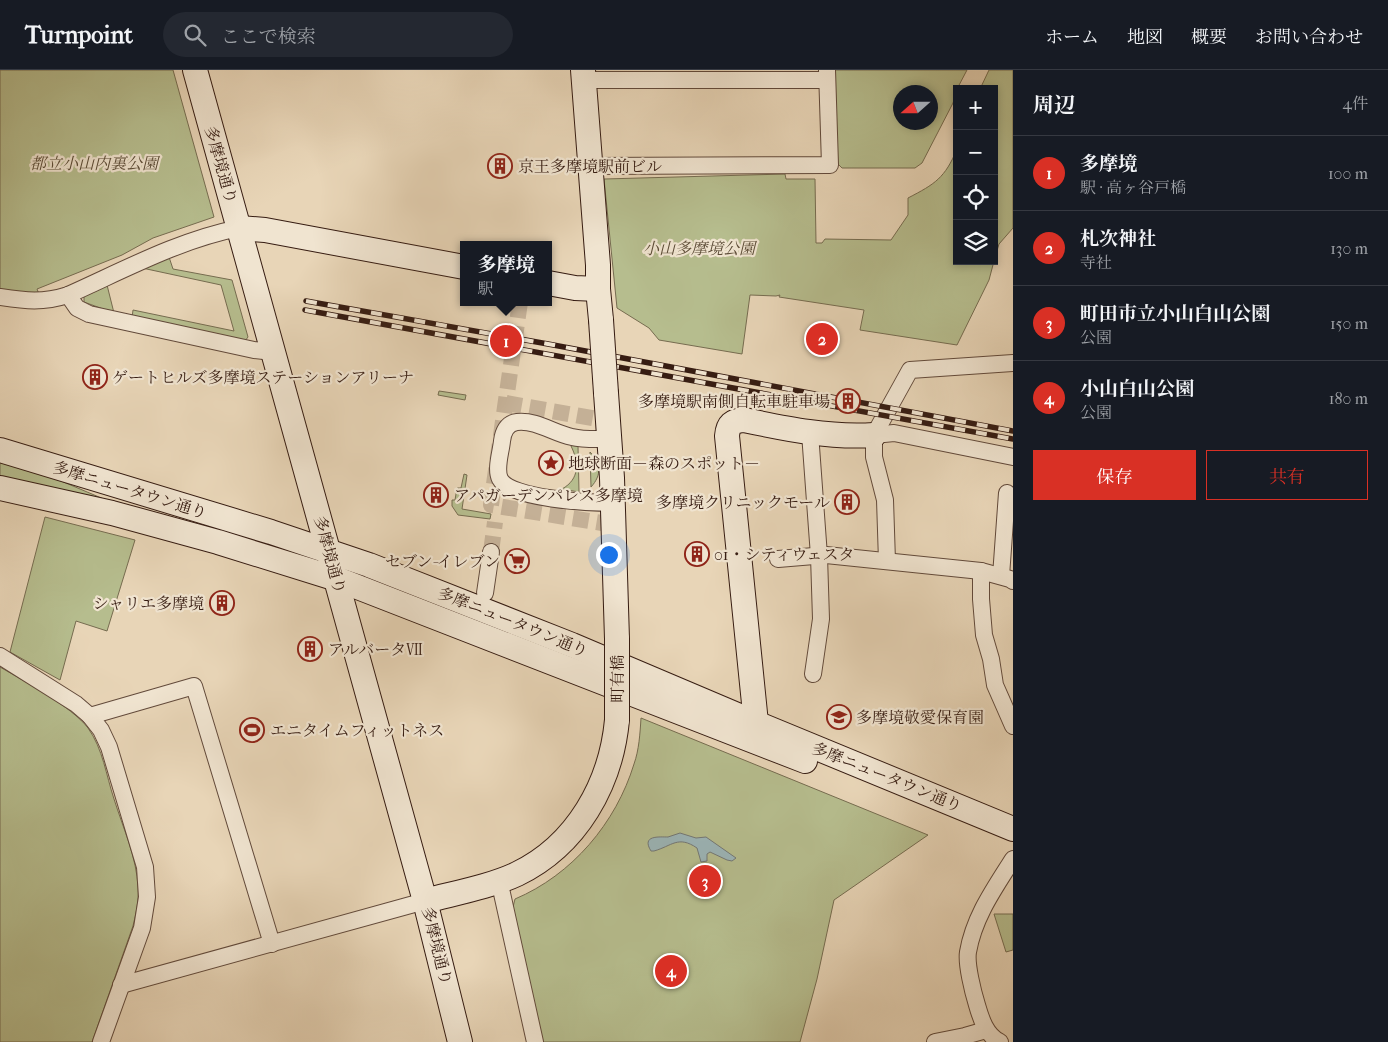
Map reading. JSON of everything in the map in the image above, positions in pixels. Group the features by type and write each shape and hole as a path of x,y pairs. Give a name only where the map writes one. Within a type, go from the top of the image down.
{"street":[{"name":"多摩境通り","path":"195,70 425,901 460,1042"},
{"path":"583,75 827,75 830,164 590,166"},
{"name":"町有橋","path":"425,901 517,874 540,860 579,823 602,783 611,757 617,720 614,642 613,503 598,289 598,265 583,75"},
{"path":"0,297 37,301 48,300 68,294 162,253 221,232 239,228 265,230 460,266"},
{"path":"552,284 575,288 598,289"},
{"path":"68,294 77,308 89,314 254,350 273,352"},
{"path":"887,561 885,500 874,458 874,435 910,370 1013,363"},
{"path":"756,723 727,436 730,424 735,420 744,420 810,433 861,436 894,433 1013,457"},
{"path":"610,439 570,437 542,425 516,422 510,424 503,435 498,473 501,481 506,486 519,492 587,503 613,503"},
{"path":"810,433 819,556 821,619 813,674"},
{"name":"多摩ニュータウン通り","path":"0,450 271,532 369,565 572,645 1013,829"},
{"name":"多摩ニュータウン通り","path":"0,488 121,515 218,542 337,579 791,755 1013,846"},
{"path":"778,559 819,556 887,561 981,571 1007,578 1007,493"},
{"path":"485,593 491,552"},
{"path":"981,571 980,599 984,634 991,659 995,685 1013,726"},
{"path":"0,656 76,704 102,730 109,747 145,867 147,884 146,912 142,928 101,1042"},
{"path":"90,716 194,686 272,944"},
{"path":"1000,1042 995,1040 986,1030 980,1017 972,988 968,953 979,917 986,902 1013,859"},
{"path":"499,880 534,1042"},
{"path":"121,985 425,901"},
{"path":"935,1042 964,1039 986,1030"}],"green space":[{"name":"都立小山内裏公園","path":"0,70 173,70 214,217 153,238 122,255 37,289 39,294 17,293 0,289"},
{"path":"834,70 967,70 959,85 953,85 953,103 922,163 915,168 842,168 837,163"},
{"path":"989,70 1013,70 1013,228 998,247 998,85 982,85"},
{"name":"小山多摩境公園","path":"953,159 953,265 993,265 989,280 957,345 860,330 864,310 779,297 780,295 750,295 742,354 659,340 649,328 617,308 604,179 785,174 786,179 815,179 816,243 822,243 825,239 891,240 908,215 908,198 932,184"},
{"path":"169,257 173,269 232,280 248,337 245,341 132,318 133,310 234,331 221,285 142,268"},
{"path":"107,285 114,313 84,302 84,296"},
{"path":"439,391 466,395 465,400 438,395"},
{"path":"571,446 578,446 579,492 562,489 568,485 575,475 576,458"},
{"path":"590,452 594,456 599,469 595,483 591,487"},
{"path":"0,462 47,475 106,500 0,479"},
{"path":"464,474 467,475 462,509 491,514 490,519 458,515 452,506 452,500 455,500 457,488 461,488"},
{"path":"45,517 135,540 107,631 76,621 60,680 10,652"},
{"path":"0,667 59,703 88,728 101,753 135,866 138,898 133,926 92,1042 0,1042"},
{"path":"641,718 928,835 834,900 817,979 800,1042 542,1042 513,907 515,899 536,889 555,876 589,845 603,826 616,807 634,764 640,736"},
{"path":"994,914 1013,914 1013,950 1006,952"}],"water":[{"path":"680,833 696,838 706,837 736,858 732,861 727,860 710,852 707,854 707,861 701,862 697,848 685,842 675,843 654,851 651,851 648,846 648,842 652,838 668,837"}],"tunnel":[{"path":"519,306 491,505 608,524"},
{"path":"506,403 603,420 604,434"},
{"path":"491,552 495,522"}],"railway":[{"path":"306,301 1013,431"},
{"path":"305,310 1013,439"}],"place":[{"name":"京王多摩境駅前ビル","path":"500,166"},
{"name":"札次神社","path":"822,339"},
{"name":"多摩境","path":"506,341"},
{"name":"ゲートヒルズ多摩境ステーションアリーナ","path":"95,377"},
{"name":"多摩境駅南側自転車駐車場","path":"848,401"},
{"name":"地球断面－森のスポット－","path":"551,463"},
{"name":"アパガーデンパレス多摩境","path":"436,495"},
{"name":"多摩境クリニックモール","path":"847,502"},
{"name":"01・シティウェスタ","path":"697,554"},
{"name":"セブン-イレブン","path":"517,561"},
{"name":"シャリエ多摩境","path":"222,603"},
{"name":"アルバータⅦ","path":"310,649"},
{"name":"多摩境敬愛保育園","path":"839,717"},
{"name":"エニタイムフィットネス","path":"252,730"},
{"name":"町田市立小山白山公園","path":"705,881"},
{"name":"小山白山公園","path":"671,971"}]}
